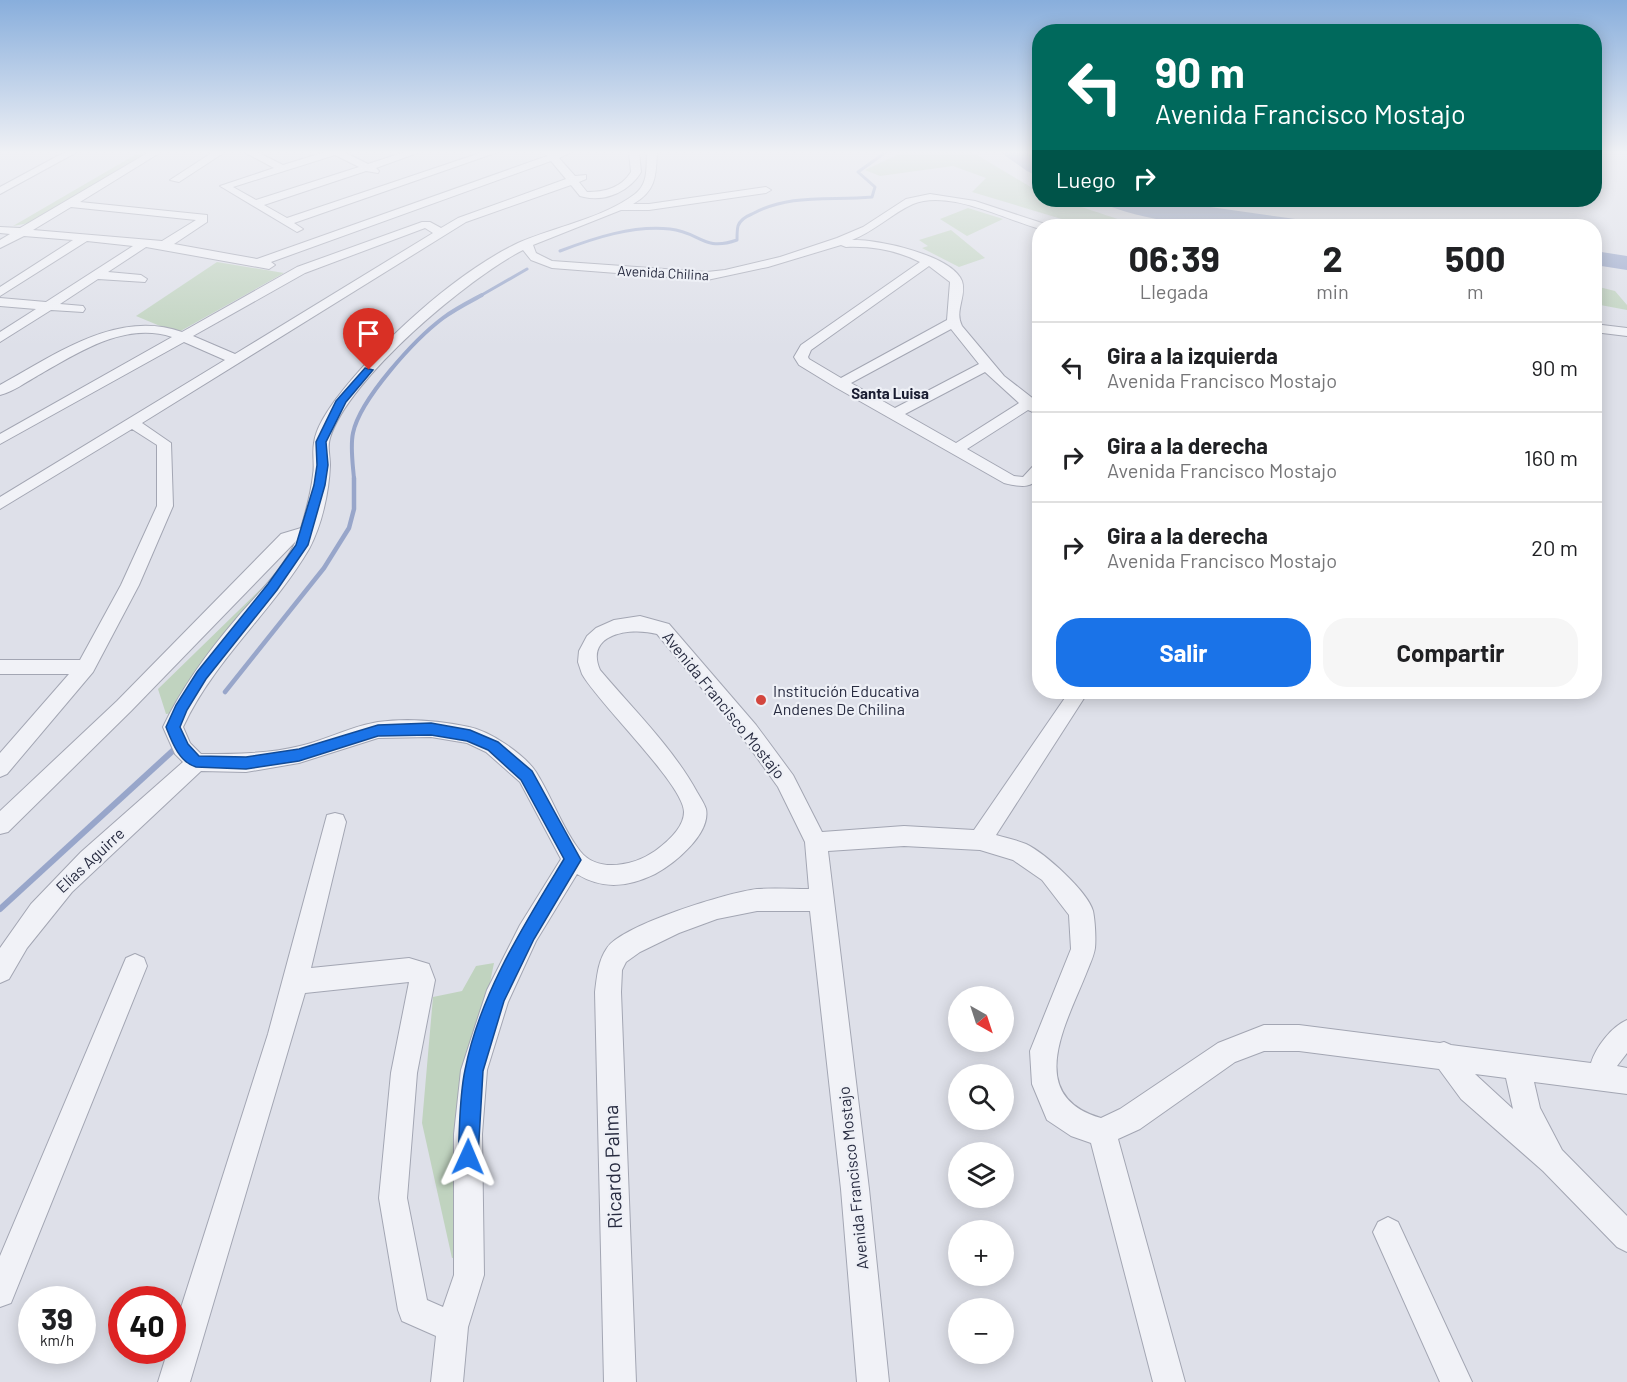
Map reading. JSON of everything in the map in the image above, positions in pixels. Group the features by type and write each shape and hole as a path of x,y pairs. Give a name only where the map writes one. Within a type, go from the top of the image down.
{"street":[{"path":"0,245 47,216"},
{"path":"164,246 203,220 203,217 198,216"},
{"path":"277,216 315,242"},
{"path":"286,222 302,216"},
{"path":"257,262 395,216"},
{"path":"0,504 441,233 458,216"},
{"path":"447,1382 452,1327 469,1275 468,1134 474,1071 496,999 528,933 573,860 527,776 493,746 470,735 431,729 378,730 299,755 246,763 189,755 173,727 180,709 201,676 302,545 319,485 322,465 321,442 341,401 396,339 475,275 527,243 593,216"},
{"name":"Avenida Chilina","path":"475,275 516,265 552,264 707,276 730,273 858,234 887,216"},
{"name":"Avenida Chilina","path":"1011,216 1032,223"},
{"path":"0,230 20,217"},
{"path":"0,440 301,270 426,224 441,233"},
{"path":"0,230 144,243 301,270"},
{"path":"0,292 86,237"},
{"path":"801,253 861,242 878,243 949,273 957,281 952,305 953,322 986,366 1032,406"},
{"path":"0,338 144,243"},
{"name":"Avenida Chilina","path":"527,243 527,250 532,256 552,264"},
{"path":"927,262 802,352 804,362 1014,481 1029,480 1032,476"},
{"path":"98,275 141,279"},
{"path":"0,302 79,309"},
{"path":"840,384 953,322"},
{"path":"0,391 103,337 120,331 154,328 236,359"},
{"path":"1602,329 1627,332"},
{"path":"894,414 986,366"},
{"path":"956,449 1032,409"},
{"path":"2,763 86,667 130,585 165,506 164,443 132,423"},
{"path":"0,825 124,706 287,538 307,532"},
{"name":"Avenida Francisco Mostajo","path":"573,860 595,873 615,876 638,871 660,860 677,847 694,820 695,808 679,779 592,674 587,662 588,651 594,642 614,627 640,622 663,629 749,731 786,781 816,842 855,1189 873,1382"},
{"path":"0,667 86,667"},
{"path":"980,840 1074,699"},
{"name":"Elías Aguirre","path":"0,971 8,955 51,897 189,755"},
{"path":"174,1382 296,982 316,909 335,822"},
{"path":"816,842 904,836 980,840 1020,852 1050,873 1081,911 1083,949 1043,1051 1045,1084 1057,1110 1081,1126 1102,1132 1130,1119 1227,1052 1264,1038 1299,1038 1615,1079"},
{"name":"Ricardo Palma","path":"620,1382 608,992 610,969 617,954 631,944 672,924 717,908 757,900 821,900"},
{"path":"0,1292 135,966"},
{"path":"296,982 409,970 420,972 423,980 404,1073 393,1198 413,1310 452,1327"},
{"path":"1615,1079 1604,1061 1627,1033"},
{"path":"1444,1055 1470,1090 1553,1161 1627,1237"},
{"path":"1519,1067 1519,1087 1526,1112 1553,1161"},
{"path":"1102,1132 1169,1382"},
{"path":"1388,1232 1456,1382"}],"green space":[{"path":"29,216 40,216 29,223 13,226"},
{"path":"946,216 995,216 1003,219 967,236 940,219"},
{"path":"1053,216 1110,216 1118,219 1062,219"},
{"path":"951,230 985,258 959,267 922,248 928,246 919,240"},
{"path":"217,262 284,273 177,333 136,316"},
{"path":"1602,288 1615,291 1627,305 1627,310 1602,305"},
{"path":"278,572 174,713 166,714 158,689"},
{"path":"494,963 473,1066 457,1257 452,1258 422,1123 433,997 462,991 476,966"}],"water":[{"path":"1148,216 1278,216 1296,219 1159,219"},
{"path":"1602,252 1627,256 1627,270 1602,266"}],"waterway":[{"path":"560,251 600,237 656,228 680,231 709,243 726,243 737,240 740,222 747,216"},
{"path":"480,296 527,269"},
{"path":"354,479 353,433 358,419 377,387 431,328 452,312 482,295"},
{"path":"225,692 324,568 349,528 354,509 354,479"},
{"path":"0,909 178,746"}],"place":[{"name":"Institución Educativa Andenes De Chilina","path":"761,700"}],"district":[{"name":"Santa Luisa","path":"890,394"}],"route":[{"path":"369,370 341,401 321,442 322,465 319,485 302,545 272,587 201,676 180,709 173,727 182,748 196,762 246,763 299,755 378,730 431,729 470,735 493,746 527,776 573,860 528,933 496,999 474,1071 468,1157"}]}
